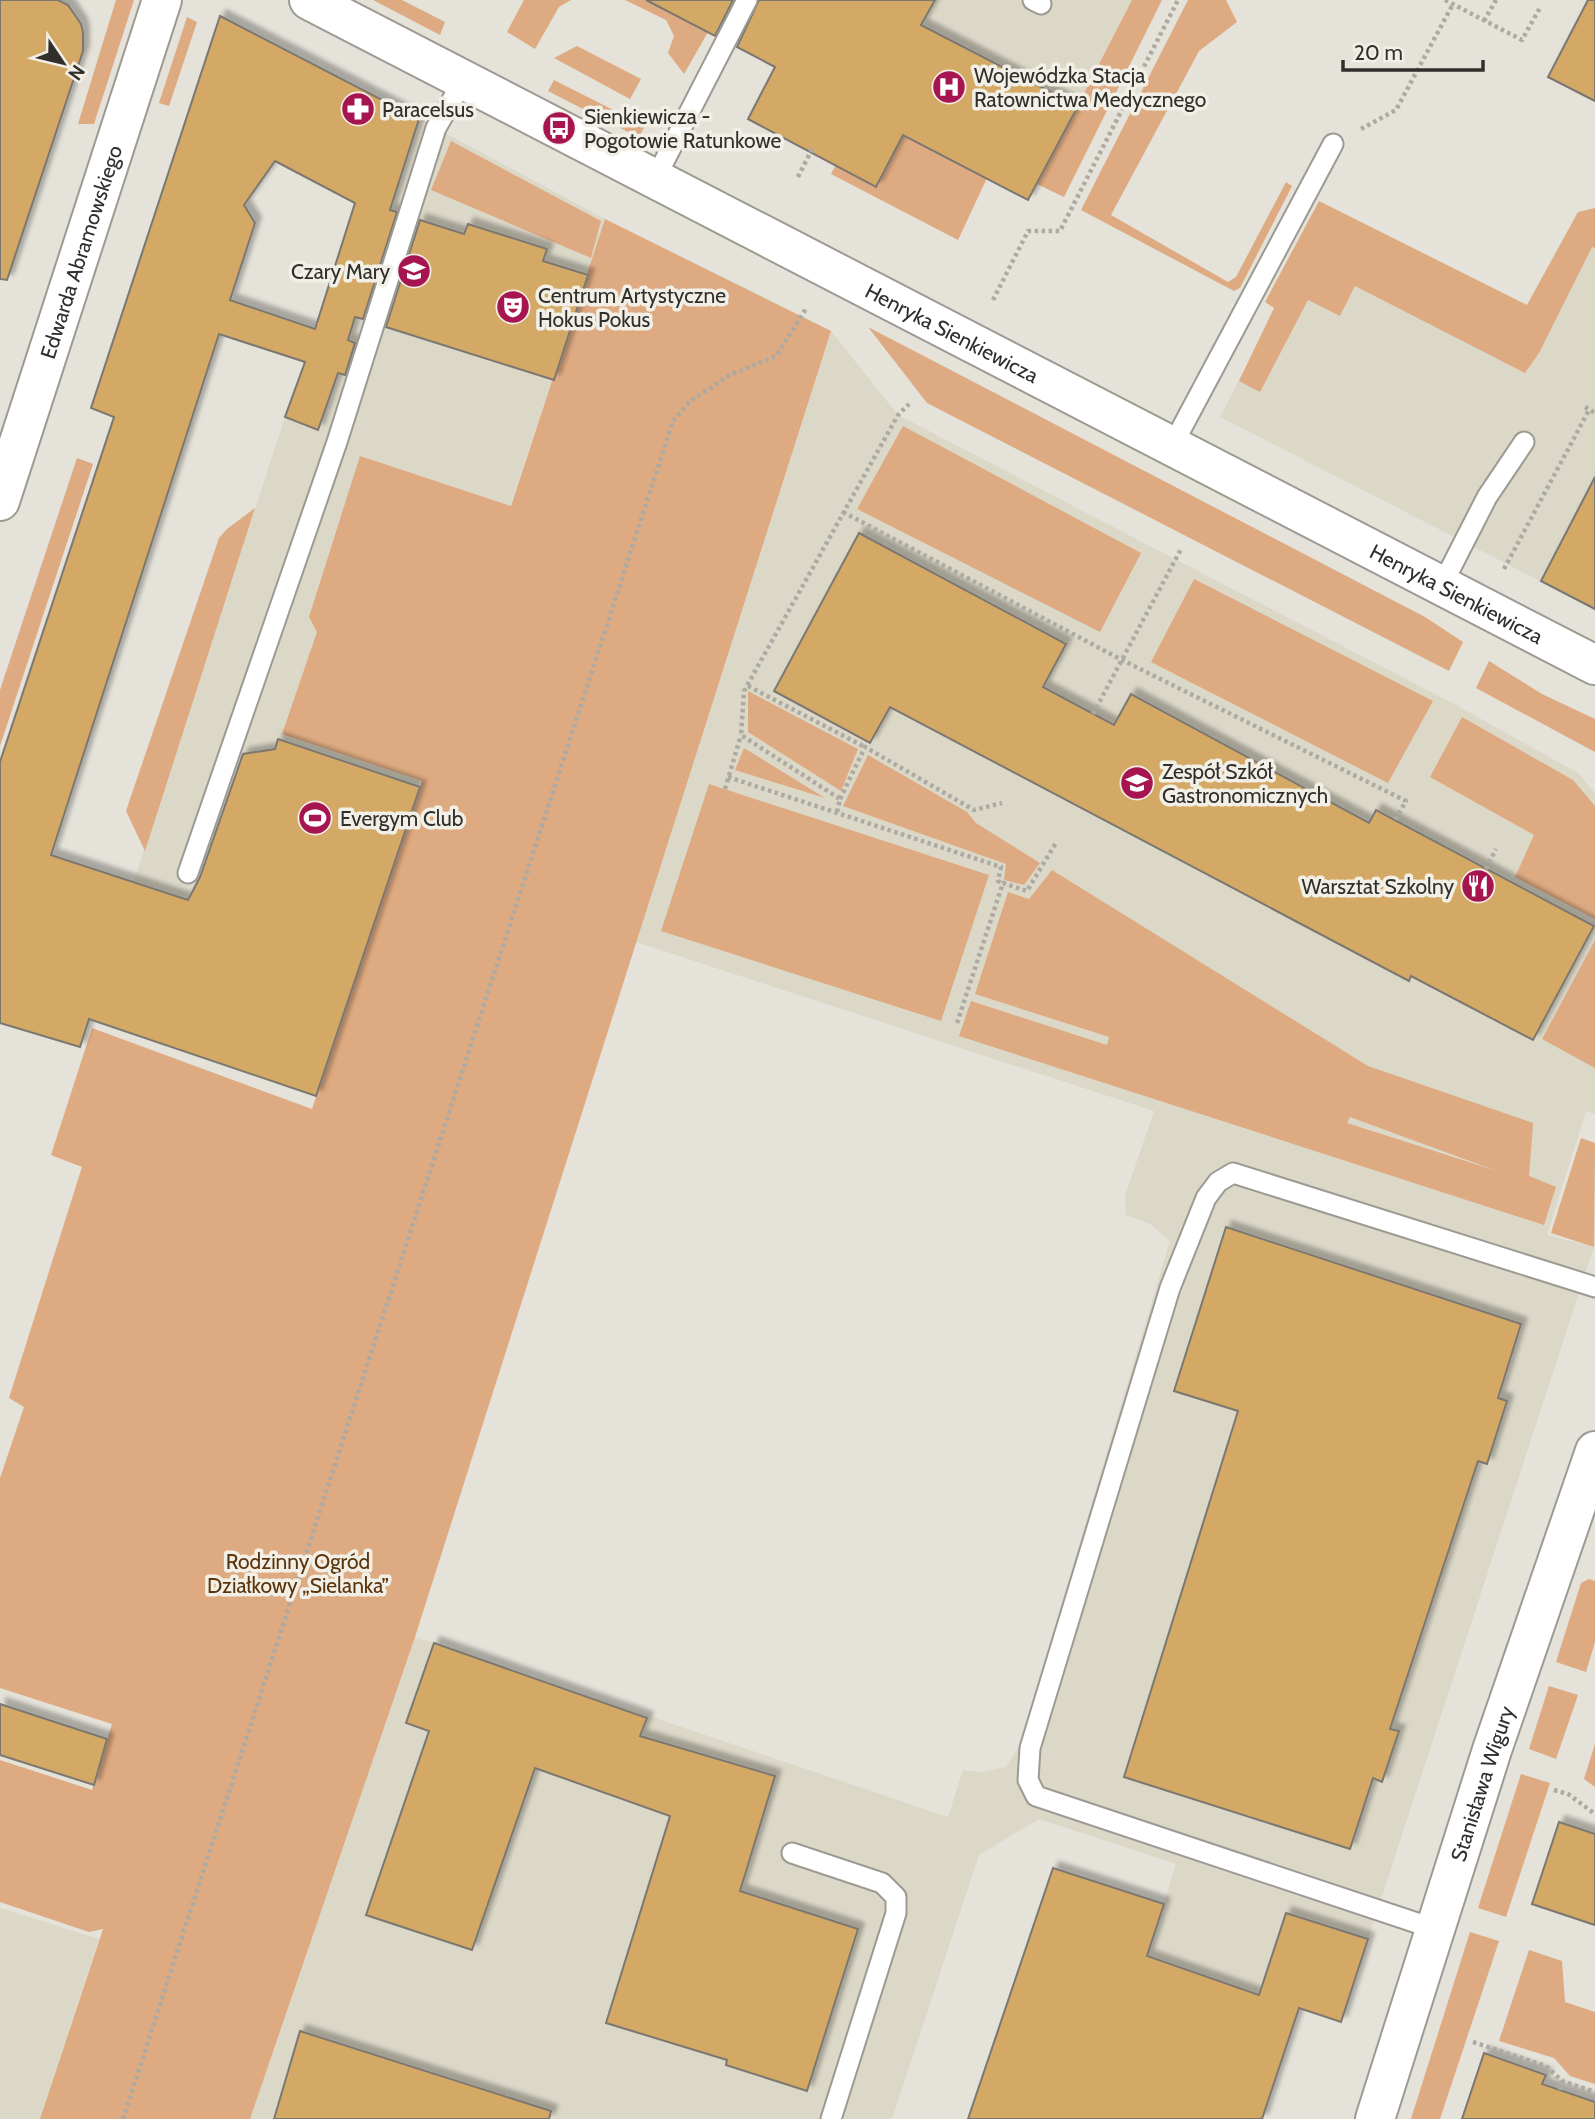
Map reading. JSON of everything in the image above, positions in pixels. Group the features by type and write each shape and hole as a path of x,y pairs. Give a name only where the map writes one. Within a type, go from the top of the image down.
{"street":[{"name":"Edwarda Abramowskiego","path":"0,501 162,0"},
{"name":"Henryka Sienkiewicza","path":"309,0 1595,665"},
{"name":"Stanisława Wigury","path":"1376,2119 1496,1738 1595,1451"}],"lane":[{"path":"655,179 747,0"},
{"path":"188,873 337,442 436,128 464,79"},
{"path":"1171,448 1333,144"},
{"path":"1442,585 1487,496 1524,442"},
{"path":"1435,1929 1036,1796 1028,1780 1030,1748 1170,1288 1206,1198 1218,1182 1233,1173 1595,1287"},
{"path":"792,1853 882,1883 896,1897 896,1913 831,2119"}],"path":[{"path":"993,300 1028,231 1059,231 1178,0"},
{"path":"1445,0 1522,40 1541,6"},
{"path":"1484,21 1496,0"},
{"path":"1333,144 1396,110 1453,4"},
{"path":"798,177 813,147"},
{"path":"123,2119 673,421 690,401 720,382 776,356 807,306"},
{"path":"725,789 741,735 744,691 898,415 909,404"},
{"path":"1502,573 1590,410"},
{"path":"843,512 1122,660 1406,801 1395,820"},
{"path":"1093,714 1181,550"},
{"path":"748,686 865,747 974,810 1002,803"},
{"path":"741,735 841,799"},
{"path":"837,812 865,747"},
{"path":"728,777 1001,867 998,881 1027,891 1058,841"},
{"path":"1486,869 1496,849"},
{"path":"957,1023 1003,883"},
{"path":"1554,1790 1568,1794 1595,1814"},
{"path":"1473,2042 1546,2066 1562,2081 1595,2092"},
{"path":"1560,2090 1562,2081"}],"shaded area":[{"name":"Wojewódzka Stacja Ratownictwa Medycznego","path":"646,0 1132,0 1028,200"},
{"path":"419,119 605,219 315,1096 89,1019 285,417 318,430"},
{"path":"1595,222 1595,609 1220,417 1311,240 1513,344"},
{"path":"831,331 898,415 1454,704 1578,773 1595,793 1595,1114 1586,1111 1547,1235 1594,1247 1368,1939 1286,1913 1259,1995 1147,1956 1176,1864 1039,1819 979,1855 892,2119 250,2119 415,1637 948,1817 963,1770 981,1772 1006,1767 1019,1746 1170,1241 1150,1224 1126,1215 1125,1196 1154,1111 636,942"},
{"path":"0,1908 99,1939 40,2119 0,2119"}],"green space":[{"path":"116,0 134,0 94,124 78,124"},
{"path":"373,0 402,0 445,22 440,35"},
{"path":"524,0 571,0 559,7 535,49 507,32"},
{"path":"625,0 646,0 708,32 684,74 668,53 674,36 666,20"},
{"path":"1132,0 1162,0 1064,197 1037,184"},
{"path":"1188,0 1226,0 1237,22 1199,51 1111,215 1228,282 1236,277 1286,182 1292,186 1240,288 1234,291 1081,210"},
{"path":"187,17 197,22 169,106 159,103"},
{"path":"577,46 641,79 630,99 554,58"},
{"path":"554,80 645,126 640,135 632,134 548,91"},
{"path":"852,109 987,178 958,240 831,174 849,141"},
{"path":"451,141 601,221 591,258 431,190"},
{"path":"1319,201 1527,305 1578,212 1595,208 1595,248 1592,247 1539,353 1525,373 1355,286 1340,316 1308,300 1260,392 1239,381 1274,308 1265,302"},
{"name":"Rodzinny Ogród Działkowy „Sielanka”","path":"605,219 831,331 415,1637 250,2119 40,2119 103,1929 89,1932 0,1902 0,1760 92,1790 112,1724 0,1688 0,1478 24,1407 9,1398 82,1167 51,1155 92,1028 312,1109 422,781 282,734 317,632 309,617 360,456 511,506"},
{"path":"868,327 1425,617 1463,642 1449,671 927,403"},
{"path":"903,426 1141,553 1100,632 857,509"},
{"path":"77,458 93,464 0,746 0,690"},
{"path":"255,508 145,851 126,811 219,538"},
{"path":"1194,579 1433,701 1388,783 1151,662"},
{"path":"1489,661 1542,694 1595,719 1595,752 1476,688"},
{"path":"748,691 858,749 841,791 748,732"},
{"path":"1462,717 1573,780 1595,806 1595,919 1515,877 1534,835 1430,777"},
{"path":"744,748 825,798 735,770"},
{"path":"868,755 967,812 976,823 1040,863 1024,885 1004,880 1006,864 843,806"},
{"path":"709,784 989,875 941,1021 661,931"},
{"path":"1052,870 1368,1066 1533,1123 1529,1176 1556,1187 1544,1225 959,1036 971,1001 1107,1045 1109,1037 975,994 1008,892 1029,899","holes":["1350,1117 1497,1171 1347,1123"]},
{"path":"1595,940 1595,1068 1542,1039"},
{"path":"1581,1138 1595,1143 1594,1247 1551,1233"},
{"path":"1589,1579 1595,1581 1595,1642 1586,1672 1556,1662 1581,1583"},
{"path":"1549,1686 1578,1695 1556,1759 1529,1749"},
{"path":"1595,1744 1595,1787 1584,1779"},
{"path":"1521,1774 1550,1783 1506,1917 1478,1908"},
{"path":"1470,1932 1499,1941 1440,2119 1411,2119"},
{"path":"1529,1950 1562,1961 1565,2002 1595,2012 1595,2084 1570,2076 1554,2058 1499,2041"}],"building":[{"path":"0,0 58,0 68,5 81,24 83,32 83,51 7,280 0,279"},
{"path":"646,0 733,0 715,36"},
{"name":"Wojewódzka Stacja Ratownictwa Medycznego","path":"759,0 935,0 921,25 1078,106 1028,200 903,135 876,187 748,119 775,67 737,47"},
{"path":"1588,0 1595,0 1595,101 1548,77"},
{"path":"220,16 419,119 390,210 397,212 363,319 355,317 348,340 355,343 345,375 338,373 318,430 285,417 305,362 219,334 51,855 188,900 200,877 243,754 275,749 278,739 420,787 316,1096 89,1019 80,1047 0,1023 0,762 114,417 91,408","holes":["275,161 355,203 315,329 230,300 255,223 244,205"]},
{"path":"420,220 464,234 468,224 547,249 543,261 588,275 554,380 386,327"},
{"path":"1595,477 1595,609 1541,581"},
{"path":"859,533 1066,644 1043,687 1114,725 1131,694 1369,823 1376,810 1594,926 1533,1040 1411,976 1409,981 890,707 870,743 774,691"},
{"path":"1226,1227 1521,1324 1498,1398 1507,1401 1487,1464 1478,1461 1390,1729 1399,1731 1382,1782 1373,1778 1350,1849 1124,1777 1238,1411 1174,1391"},
{"path":"434,1643 647,1718 640,1736 775,1776 740,1891 858,1929 807,2091 726,2065 727,2060 606,2023 670,1816 535,1768 472,1950 366,1915 429,1731 406,1723"},
{"path":"0,1704 107,1739 94,1785 0,1755"},
{"path":"1559,1822 1595,1834 1595,1925 1532,1904"},
{"path":"1053,1868 1164,1904 1147,1956 1259,1995 1286,1913 1368,1939 1341,2022 1299,2008 1262,2119 968,2119"},
{"path":"300,2031 551,2111 549,2119 274,2119"},
{"path":"1484,2053 1546,2075 1542,2084 1595,2102 1595,2119 1462,2119"}],"place":[{"name":"Wojewódzka Stacja Ratownictwa Medycznego","path":"949,87"},
{"name":"Paracelsus","path":"358,109"},
{"name":"Sienkiewicza - Pogotowie Ratunkowe","path":"559,128"},
{"name":"Czary Mary","path":"414,271"},
{"name":"Centrum Artystyczne Hokus Pokus","path":"513,307"},
{"name":"Zespół Szkół Gastronomicznych","path":"1137,783"},
{"name":"Evergym Club","path":"315,818"},
{"name":"Warsztat Szkolny","path":"1478,886"}]}
